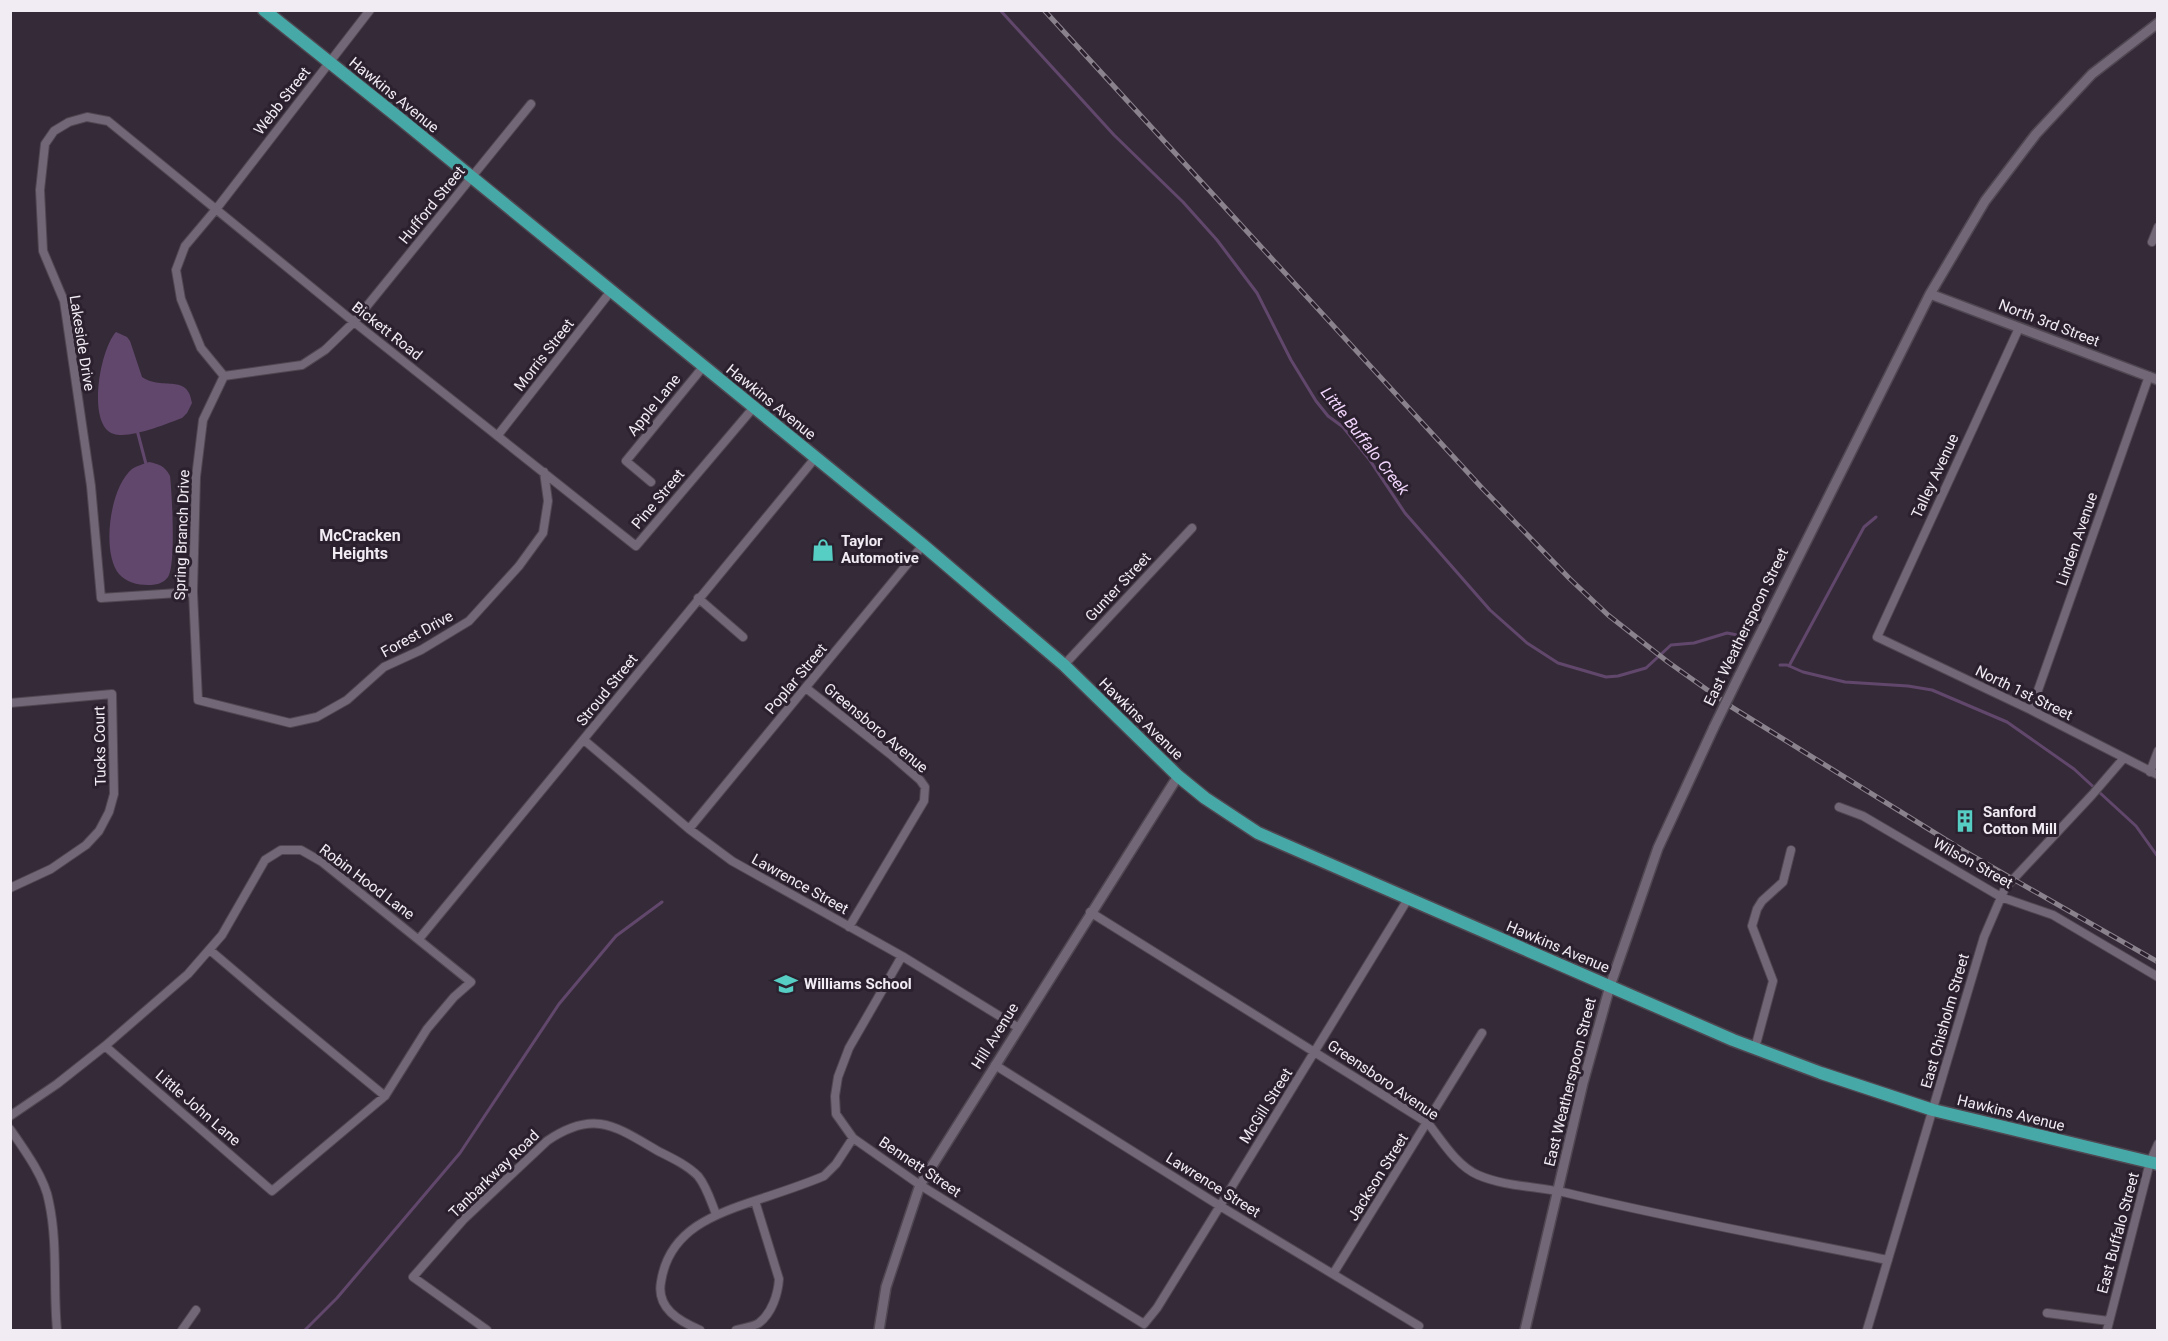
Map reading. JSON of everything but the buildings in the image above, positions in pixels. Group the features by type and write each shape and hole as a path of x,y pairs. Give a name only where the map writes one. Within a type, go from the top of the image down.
{"main road":[{"name":"Hawkins Avenue","path":"264,10 923,545 1064,665 1178,776 1205,798 1258,833 1755,1048 1821,1073 1933,1110 2154,1163"}],"street":[{"name":"Webb Street","path":"224,376 201,348 182,299 176,270 185,246 370,10"},
{"name":"East Weatherspoon Street","path":"1525,1330 1583,1083 1610,986 1658,848 1714,727 1930,294 1985,201 2036,135 2092,74 2157,23"},
{"name":"Hufford Street","path":"224,376 302,365 325,350 354,322 531,104"},
{"name":"Lakeside Drive","path":"193,592 101,598 91,486 64,301 43,251 40,190 45,144 54,131 69,122 87,117 108,121 217,208"},
{"name":"Bickett Road","path":"217,208 354,322 544,472"},
{"path":"2152,242 2157,227"},
{"name":"Morris Street","path":"498,435 611,291"},
{"name":"North 3rd Street","path":"1930,294 2153,378"},
{"name":"Talley Avenue","path":"1877,637 2019,328"},
{"name":"Apple Lane","path":"651,482 626,461 704,367"},
{"name":"Spring Branch Drive","path":"198,700 193,592 196,477 203,420 224,376"},
{"name":"Linden Avenue","path":"2031,710 2153,378"},
{"name":"Pine Street","path":"544,472 636,546 754,407"},
{"name":"Stroud Street","path":"419,939 816,457"},
{"name":"Forest Drive","path":"198,700 290,723 317,717 347,700 384,667 421,650 469,621 519,566 543,533 548,512 544,472"},
{"name":"Gunter Street","path":"1064,665 1192,528"},
{"name":"Poplar Street","path":"689,829 923,545"},
{"path":"698,598 743,637"},
{"name":"North 1st Street","path":"1877,637 2031,710 2154,773"},
{"name":"Greensboro Avenue","path":"806,688 890,754 925,787 924,801 849,927"},
{"name":"Tucks Court","path":"10,703 112,694 114,794 109,812 99,831 87,845 51,868 10,888"},
{"name":"Lawrence Street","path":"584,740 689,829 740,866 902,956 1019,1028"},
{"path":"2154,773 2157,751"},
{"name":"East Chisholm Street","path":"1867,1330 1984,937 2001,897 2012,880 2099,788 2123,759"},
{"name":"Hill Avenue","path":"879,1330 886,1287 920,1185 1090,912 1178,776"},
{"name":"Wilson Street","path":"1839,807 1863,816 2001,897 2053,915 2157,977"},
{"name":"Robin Hood Lane","path":"10,1116 57,1084 105,1046 188,974 222,935 265,860 281,850 301,850 322,862 471,982 454,997 427,1029 386,1096"},
{"path":"1755,1048 1773,981 1752,926 1762,901 1783,882 1791,850"},
{"name":"McGill Street","path":"1144,1324 1157,1308 1408,899"},
{"name":"Greensboro Avenue","path":"1090,912 1428,1123 1463,1167 1476,1175 1502,1183 1559,1191 1657,1214 1887,1260"},
{"path":"210,951 386,1096"},
{"name":"Bennett Street","path":"902,956 849,1048 838,1077 835,1096 836,1114 854,1138 920,1185 1144,1324"},
{"name":"Jackson Street","path":"1333,1274 1482,1033"},
{"name":"Little John Lane","path":"105,1046 272,1191 386,1096"},
{"name":"Lawrence Street","path":"995,1065 1220,1206 1419,1326"},
{"name":"Tanbarkway Road","path":"487,1330 413,1276 464,1219 547,1140 575,1126 596,1123 612,1126 685,1166 698,1176 716,1214"},
{"path":"10,1129 44,1187 49,1201 56,1266 57,1330"},
{"path":"700,1330 680,1320 667,1309 661,1298 663,1269 676,1244 690,1231 716,1214 824,1176 836,1164 854,1138"},
{"name":"East Buffalo Street","path":"2107,1330 2154,1163 2157,1144"},
{"path":"736,1330 760,1322 775,1300 778,1289 779,1279 755,1201"},
{"path":"182,1330 196,1310"},
{"path":"2047,1313 2109,1321"}],"shaded area":[{"path":"116,332 130,341 142,377 158,383 180,385 190,394 192,403 182,418 129,434 114,434 105,428 100,417 98,386 105,354"},
{"path":"149,462 161,466 170,476 173,544 168,577 161,583 148,585 132,582 119,574 113,564 109,536 113,504 124,478 132,469"}],"waterway":[{"name":"Little Buffalo Creek","path":"1000,10 1114,135 1183,202 1217,240 1257,293 1291,360 1316,401 1328,416 1343,427 1369,459 1405,513 1490,610 1527,643 1558,663 1606,677 1646,668 1671,645 1694,643 1727,633 1743,636"},
{"path":"137,430 146,464"},
{"path":"1789,666 1864,527 1876,517"},
{"name":"Little Buffalo Creek","path":"1780,665 1845,682 1932,690 2007,722 2074,769 2136,826 2158,857"},
{"path":"305,1330 337,1298 460,1153 559,1004 616,936 662,902"}],"railway":[{"path":"1044,10 1482,488 1608,615 1668,662 1730,706 1964,851 2158,962"}],"place":[{"name":"Taylor Automotive","path":"823,550"},
{"name":"Sanford Cotton Mill","path":"1965,821"},
{"name":"Williams School","path":"786,984"}],"district":[{"name":"McCracken Heights","path":"360,544"}]}
